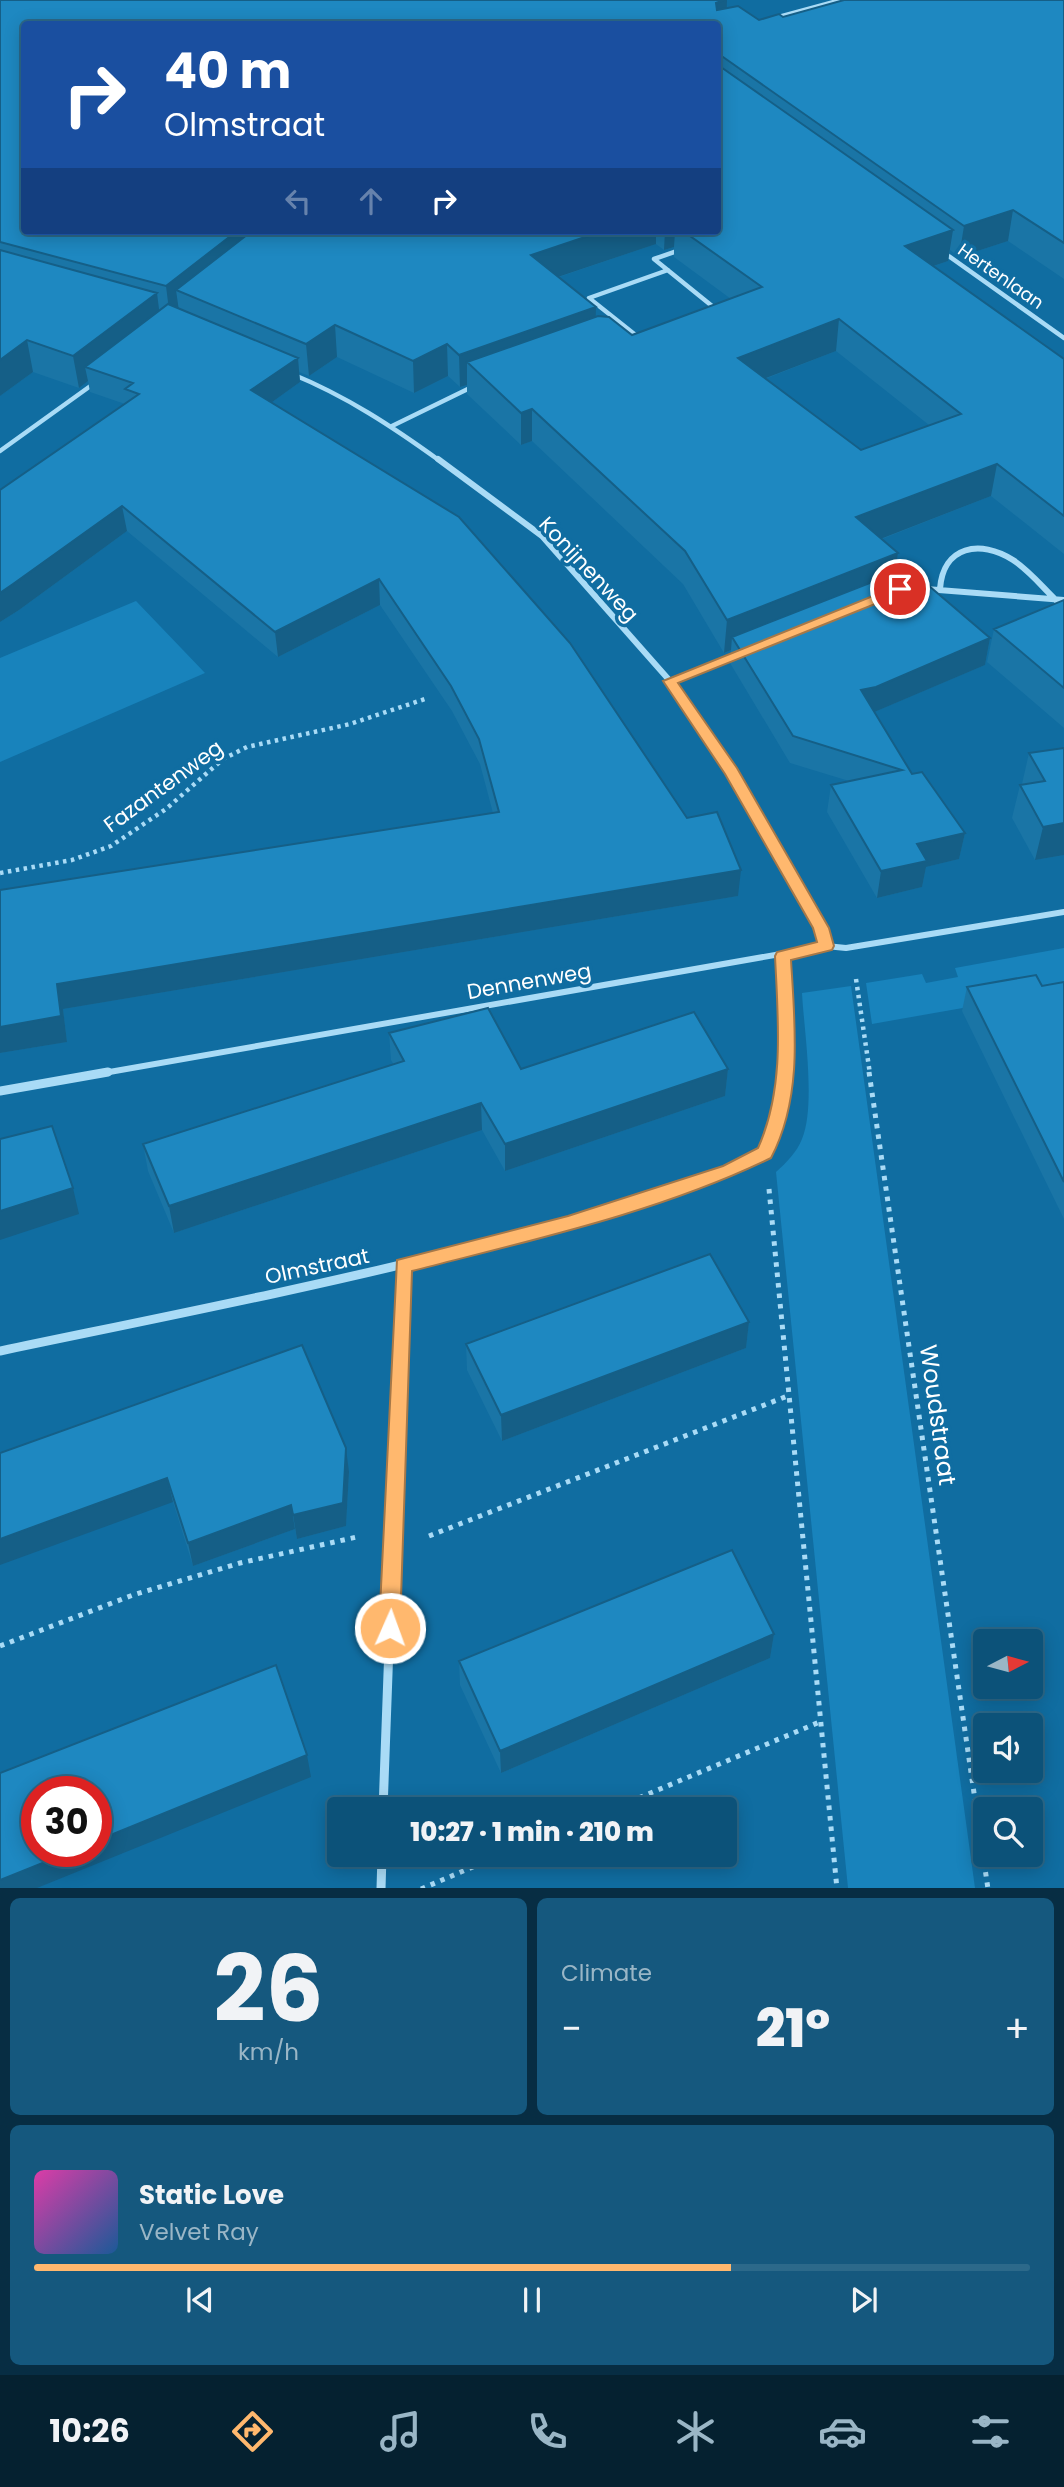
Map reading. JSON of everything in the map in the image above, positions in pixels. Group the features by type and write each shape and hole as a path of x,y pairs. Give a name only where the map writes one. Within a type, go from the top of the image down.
{"street":[{"path":"767,21 841,0"},
{"name":"Hertenlaan","path":"932,244 1064,338"},
{"path":"690,246 654,259 719,310 707,314"},
{"path":"638,337 589,298 668,270"},
{"path":"627,341 650,333"},
{"name":"Konijnenweg","path":"282,369 319,385 393,426 542,536 670,681 731,772 821,928 826,946"},
{"path":"0,451 101,378"},
{"path":"393,426 480,384"},
{"path":"940,589 941,568 953,554 968,550 990,551 1013,561 1061,601"},
{"path":"914,589 940,589 1061,601"},
{"path":"670,681 747,650"},
{"name":"Dennenweg","path":"0,1091 783,956 826,946 846,948 1064,912"},
{"path":"765,1153 779,1121 788,1044 783,956"},
{"name":"Olmstraat","path":"0,1351 403,1265 568,1224 729,1171 765,1153"},
{"path":"383,1797 403,1265"},
{"path":"380,1888 381,1867"}],"path":[{"name":"Fazantenweg","path":"0,873 72,860 111,846 166,809 212,766 247,747 349,724 425,699"},
{"name":"Woudstraat","path":"846,948 858,985 988,1888"},
{"path":"765,1153 837,1888"},
{"path":"392,1550 790,1395"},
{"path":"0,1646 147,1591 240,1563 393,1529"},
{"path":"641,1797 822,1721"},
{"path":"421,1888 472,1867"}],"shaded area":[{"path":"136,601 205,673 0,762 0,658"},
{"path":"1064,948 1064,990 872,1024 866,983 922,974 926,983 958,977 955,968"},
{"path":"851,986 975,1888 848,1888 776,1172 797,1148 806,1125 809,1088 802,993"}],"building":[{"path":"0,0 724,0 716,3 717,10 738,6 759,20 779,14 783,17 844,0 1064,0 1064,243 1013,210 964,226 721,57 721,21 21,21 21,235 232,235 166,286 0,242"},
{"path":"721,67 953,230 905,246 1064,359 1064,516 997,464 856,517 898,553 727,620 685,551 532,409 521,413 467,362 598,316 609,317 632,335 762,287 689,235 721,235","holes":["839,319 961,414 861,450 738,358"]},
{"path":"247,235 591,235 531,255 596,307 459,355 447,344 413,361 335,325 306,344 176,290"},
{"path":"0,250 157,293 73,356 27,340 0,360"},
{"path":"168,304 298,358 251,390 459,517 570,643 687,818 717,812 741,870 57,984 61,1016 0,1027 0,890 499,812 479,739 451,686 379,579 275,632 122,506 0,593 0,490 139,394 125,389 133,383 85,367"},
{"path":"908,568 990,638 876,687 861,690 912,774 922,772 965,833 917,844 927,861 881,871 831,785 902,770 793,736 732,637"},
{"path":"1064,600 1064,688 994,629"},
{"path":"1064,748 1064,823 1043,827 1020,785 1045,781 1029,753"},
{"path":"1036,975 1042,986 1064,982 1064,1182 967,987"},
{"path":"488,1008 521,1069 694,1012 728,1069 505,1144 481,1103 169,1206 143,1144 404,1061 389,1033"},
{"path":"52,1126 73,1188 0,1211 0,1139"},
{"path":"710,1254 749,1322 501,1415 466,1344"},
{"path":"302,1345 346,1448 343,1503 293,1515 291,1505 188,1543 167,1478 0,1539 0,1453"},
{"path":"732,1550 774,1634 500,1751 459,1661"},
{"path":"276,1665 307,1755 112,1834 112,1776 21,1776 21,1867 32,1867 0,1880 0,1773"}],"route":[{"path":"390,1628 403,1265 568,1224 729,1171 765,1153 779,1121 788,1044 783,956 826,946 821,928 731,772 670,681 900,589"}]}
